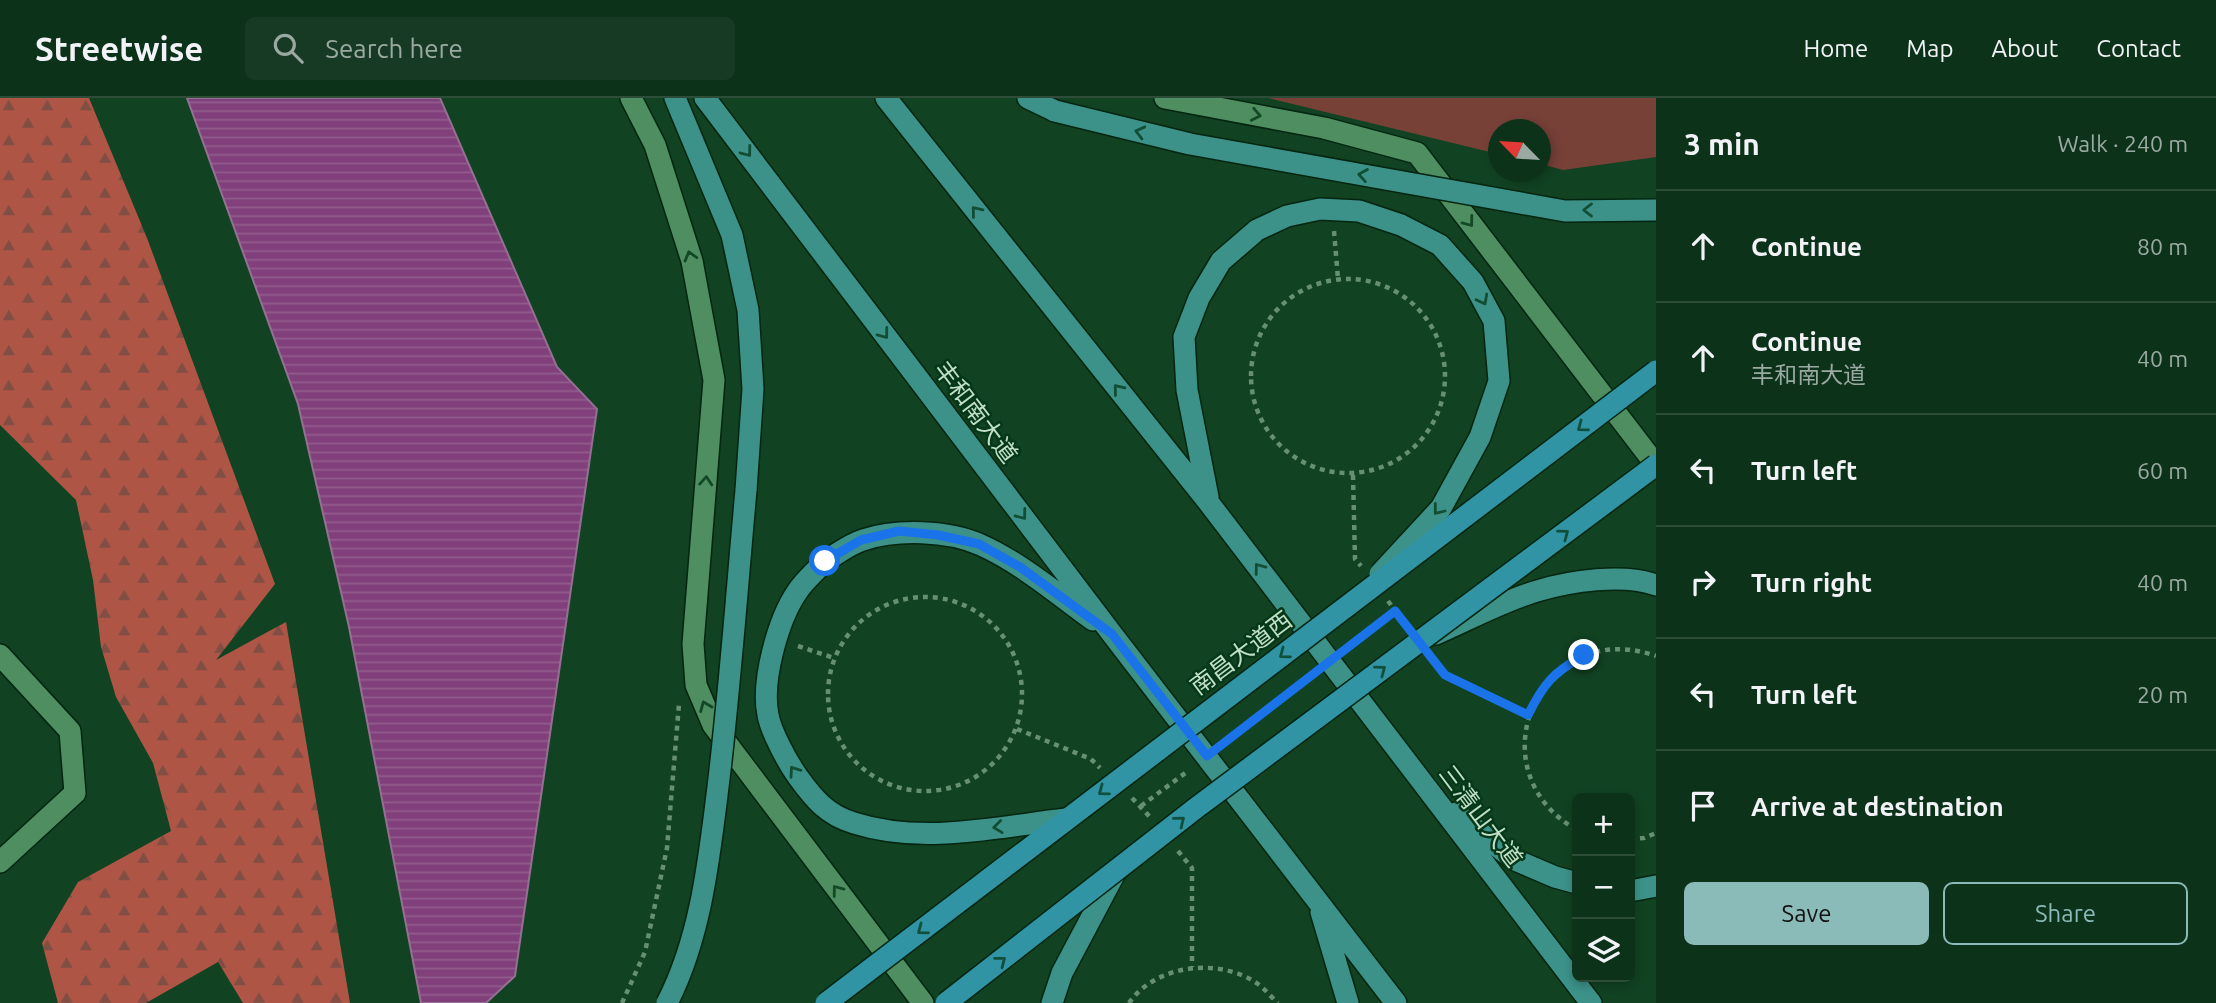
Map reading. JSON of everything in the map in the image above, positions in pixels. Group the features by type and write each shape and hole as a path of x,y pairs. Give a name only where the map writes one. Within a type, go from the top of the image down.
{"highway":[{"name":"南昌大道西","path":"826,1003 1656,371"},
{"path":"946,1003 1196,808 1656,465"}],"main road":[{"path":"631,98 655,145 692,261 714,380 693,644 696,684 713,725 923,1003"},
{"path":"667,1003 695,926 709,859 723,746 753,389 748,310 732,235 675,98"},
{"name":"丰和南大道","path":"705,98 1207,756"},
{"path":"886,98 1209,503 1330,661"},
{"path":"1028,98 1055,111 1190,144 1565,211 1656,210"},
{"path":"1165,98 1324,128 1417,153 1656,465"},
{"path":"1209,503 1187,390 1184,337 1199,298 1221,261 1257,230 1287,216 1320,209 1359,211 1401,225 1440,245 1473,282 1494,321 1499,381 1480,437 1441,508 1359,597"},
{"path":"1066,819 958,832 907,835 853,823 818,804 788,764 768,715 768,684 778,628 797,592 825,561 861,540 899,531 938,535 979,544 1020,567 1112,634"},
{"path":"1420,642 1537,591 1599,579 1656,585"},
{"path":"0,655 70,731 75,793 0,862"},
{"name":"三清山大道","path":"1330,661 1591,1003"},
{"path":"1207,756 1396,1003"},
{"path":"1429,792 1513,859 1572,882"},
{"path":"1052,1003 1062,973 1115,873"},
{"path":"1635,890 1656,886"},
{"path":"1317,900 1348,1003"}],"path":[{"path":"1338,279 1373,281 1404,295 1429,320 1443,351 1446,386 1436,419 1416,448 1387,467 1353,475 1320,471 1290,456 1267,432 1253,401 1251,368 1259,335 1279,307 1306,288 1338,279"},
{"path":"1353,475 1355,559 1363,569"},
{"path":"910,596 944,597 976,609 1002,631 1018,662 1024,695 1017,729 999,758 973,780 940,791 906,790 874,778 849,756 832,726 827,692 834,658 852,629 878,607 910,596"},
{"path":"1387,600 1445,675 1528,715"},
{"path":"1141,807 1395,611"},
{"path":"1572,827 1560,821 1540,799 1528,773 1523,744 1528,715 1541,690 1560,669 1584,655 1612,648 1640,650 1656,656"},
{"path":"622,1003 645,952 667,848 677,711 681,697"},
{"path":"1635,839 1644,838 1656,832"},
{"path":"1129,1003 1133,996 1161,977 1192,967 1226,970 1257,983 1278,1003"}],"shaded area":[{"path":"187,98 440,98 557,367 597,409 515,976 486,1003 421,1003 349,627 298,404"},
{"path":"1268,98 1656,98 1656,157 1563,170 1551,167 1551,119 1488,119 1488,152"}],"green space":[{"path":"0,98 89,98 147,238 275,584 216,660 286,622 350,1003 243,1003 218,962 146,1003 58,1003 42,943 78,882 171,831 153,763 116,697 101,647 93,580 76,500 0,425"}],"route":[{"path":"825,561 861,540 899,531 938,535 979,544 1020,567 1112,634 1207,756 1395,611 1445,675 1528,715 1541,690 1560,669 1584,655"}]}
